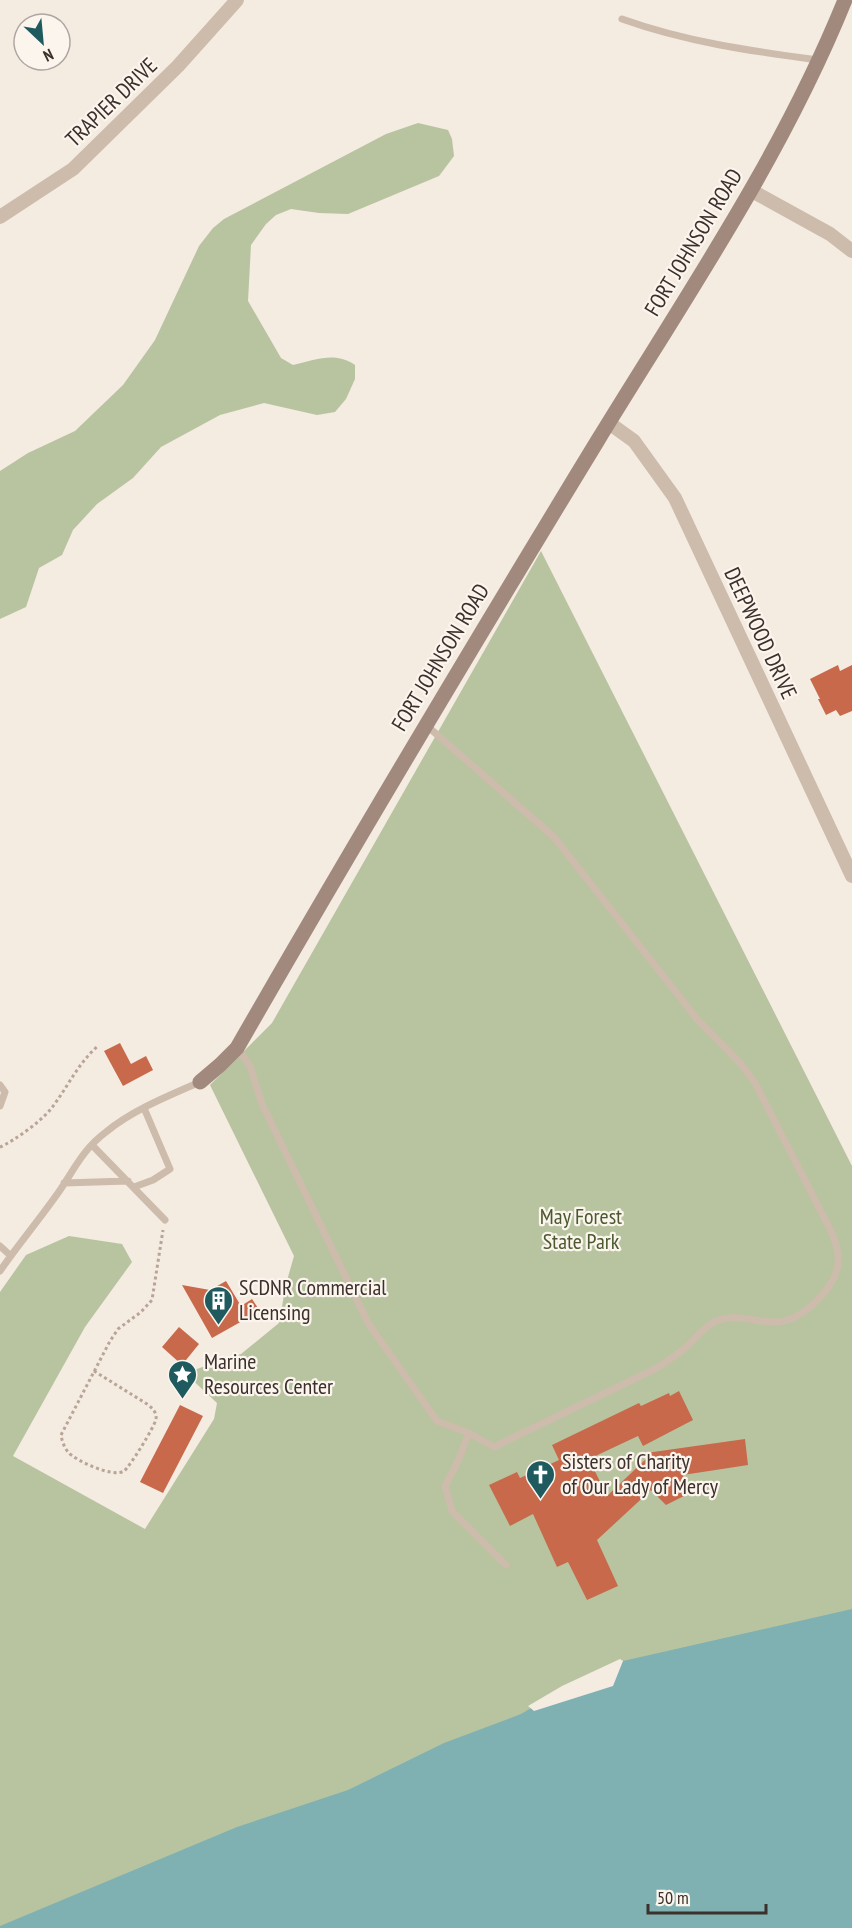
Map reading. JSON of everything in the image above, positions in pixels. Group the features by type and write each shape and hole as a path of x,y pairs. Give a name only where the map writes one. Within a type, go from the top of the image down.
{"street":[{"name":"TRAPIER DRIVE","path":"0,217 73,169 178,66 237,0"},
{"name":"FORT JOHNSON ROAD","path":"200,1082 237,1048 426,725 752,190 784,132 844,0"},
{"path":"752,190 830,234 852,251"},
{"name":"DEEPWOOD DRIVE","path":"609,423 634,441 675,498 852,876"}],"lane":[{"path":"622,19 696,41 740,50 818,60"},
{"path":"237,1048 250,1066 262,1104 368,1323 437,1421 469,1433 494,1447 657,1368 675,1356 714,1322 726,1318 778,1322 789,1320 823,1294 835,1275 838,1256 836,1243 768,1105 742,1065 697,1019 554,837 426,725"},
{"name":"FORT JOHNSON ROAD","path":"0,1271 64,1183 82,1154 105,1132 144,1108 200,1082"},
{"path":"0,1085 5,1092 0,1106"},
{"path":"134,1187 153,1180 170,1169 144,1108"},
{"path":"92,1145 165,1220"},
{"path":"64,1183 128,1180"},
{"path":"0,1246 11,1256"},
{"path":"469,1433 445,1486 452,1511 506,1565"}],"path":[{"path":"0,1147 49,1112 76,1070 98,1046"},
{"path":"94,1371 155,1411 156,1419 132,1462 124,1471 114,1474 79,1460 68,1452 61,1435 94,1371 118,1329 141,1312 152,1300 165,1220"}],"green space":[{"path":"418,123 448,130 452,139 454,156 439,176 348,214 291,209 276,215 266,224 251,245 248,301 281,358 293,365 317,359 340,358 355,365 355,379 346,399 335,412 317,415 264,403 220,415 161,447 133,478 97,504 73,530 62,555 39,568 26,607 0,619 0,471 28,453 75,431 123,385 155,340 199,246 213,228 224,219 386,134"},
{"name":"May Forest State Park","path":"541,551 852,1166 852,1767 0,1928 0,1292 26,1255 69,1236 122,1244 132,1262 85,1327 13,1456 145,1529 214,1419 217,1403 185,1373 241,1354 279,1323 294,1256 210,1085 272,1023"}],"water":[{"path":"852,1609 852,1928 0,1928 0,1926 237,1827 348,1790 444,1743 521,1714 563,1689 623,1661"}],"pier":[{"path":"620,1659 623,1661 613,1686 534,1711 528,1706 562,1686"}],"building":[{"path":"838,665 840,671 852,665 852,711 840,716 836,710 826,715 810,679"},
{"path":"120,1043 131,1064 146,1056 153,1070 123,1086 104,1051"},
{"name":"SCDNR Commercial Licensing","path":"226,1281 241,1306 252,1299 260,1311 212,1338 182,1285 210,1290"},
{"path":"179,1327 199,1344 182,1365 162,1347"},
{"name":"Sisters of Charity of Our Lady of Mercy","path":"679,1391 693,1420 643,1446 638,1436 589,1459 607,1496 648,1457 646,1453 745,1439 748,1465 683,1475 686,1495 666,1505 651,1490 597,1540 618,1586 587,1600 568,1562 557,1567 533,1514 510,1526 489,1485 517,1472 520,1478 559,1460 552,1445 639,1403 641,1406 669,1393 670,1396"},
{"path":"180,1405 203,1416 163,1493 140,1482"}],"place":[{"name":"SCDNR Commercial Licensing","path":"218,1326"},
{"name":"Marine Resources Center","path":"183,1400"},
{"name":"Sisters of Charity of Our Lady of Mercy","path":"541,1500"}]}
